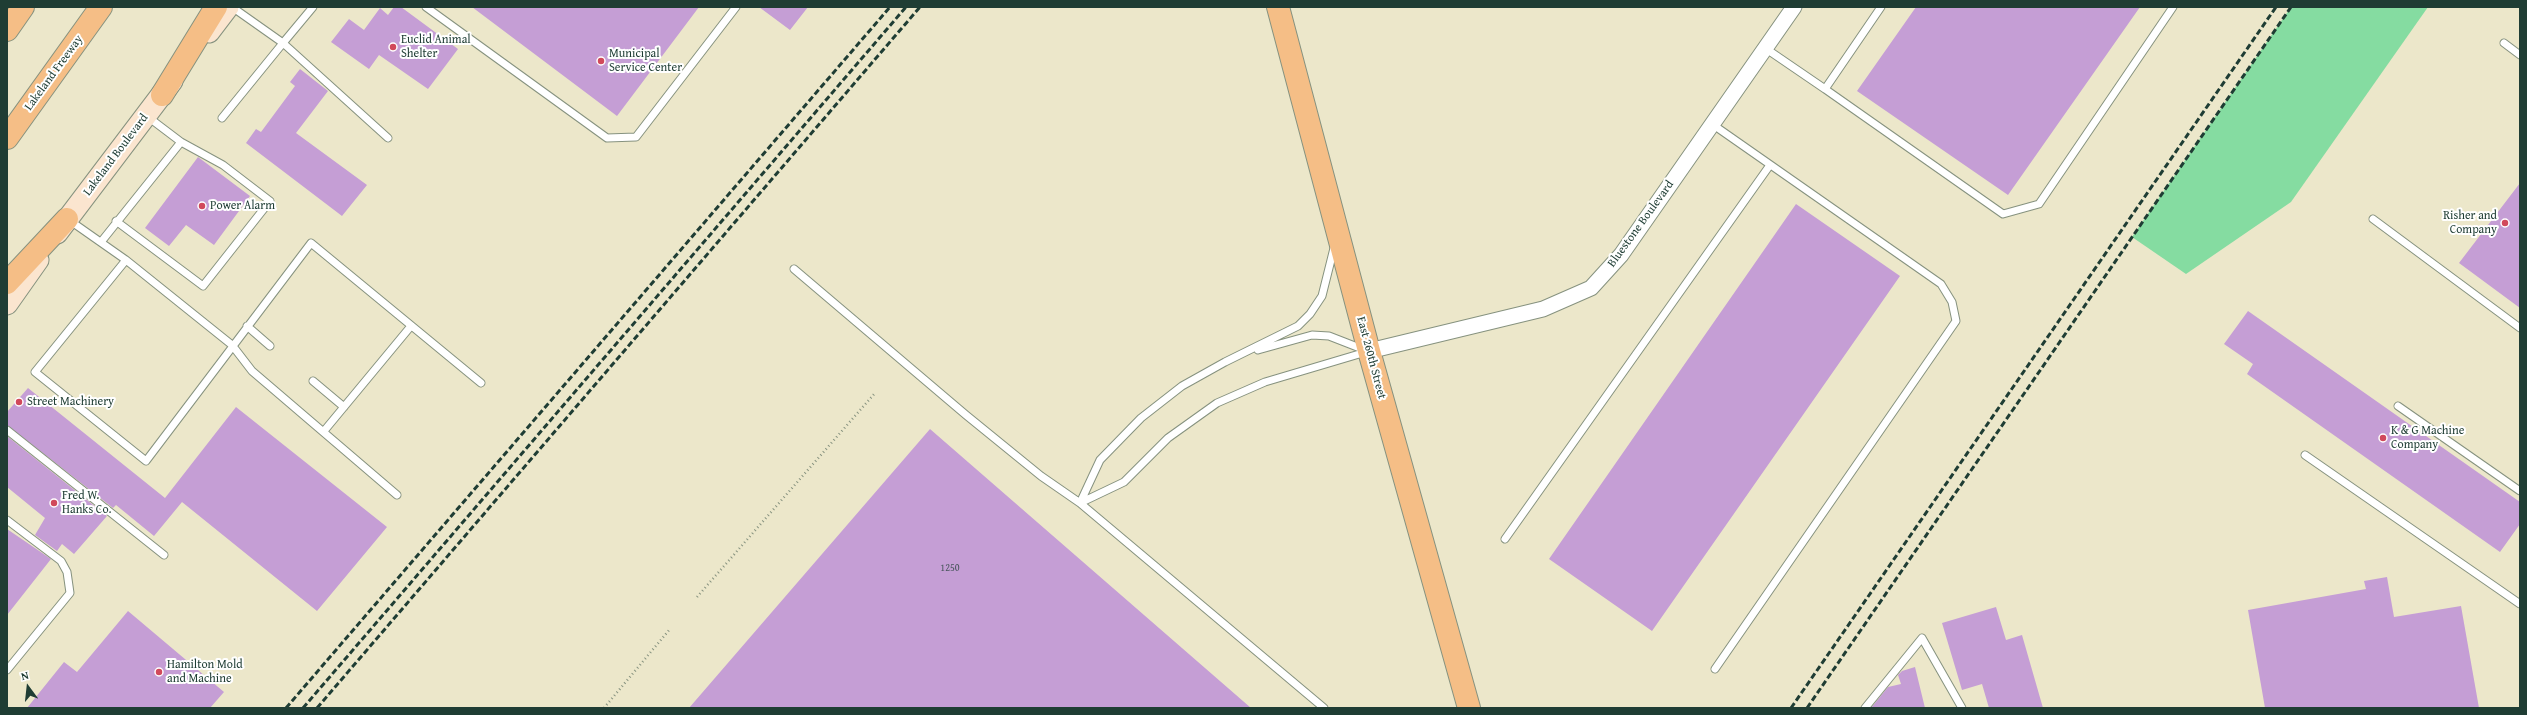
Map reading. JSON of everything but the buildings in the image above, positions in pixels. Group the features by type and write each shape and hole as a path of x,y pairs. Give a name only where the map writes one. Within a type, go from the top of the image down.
{"main road":[{"path":"7,30 23,7"},
{"name":"Lakeland Freeway","path":"7,138 101,7"},
{"path":"162,95 216,7"},
{"name":"East 260th Street","path":"1278,7 1369,351 1469,708"},
{"path":"7,283 67,219"}],"street":[{"name":"Lakeland Boulevard","path":"7,304 67,219 228,7"},
{"name":"Bluestone Boulevard","path":"1369,351 1543,309 1591,288 1621,255 1794,7"}],"lane":[{"path":"232,7 283,43 388,138"},
{"path":"222,118 313,7"},
{"path":"426,7 607,138 636,137 736,7"},
{"path":"1825,89 1881,7"},
{"path":"1765,48 2003,214 2039,204 2173,7"},
{"path":"2504,43 2520,55"},
{"path":"116,221 203,286 270,201 223,165 180,142 146,116"},
{"path":"1712,124 1941,284 1952,302 1956,321 1715,669"},
{"path":"101,242 116,221 180,142"},
{"path":"1505,539 1770,165"},
{"path":"67,219 126,260 232,345 252,371 398,495"},
{"path":"2372,219 2520,328"},
{"path":"1080,503 1100,460 1141,418 1182,386 1298,326 1310,314 1322,296 1330,266 1337,228"},
{"path":"126,260 35,372 146,461 232,345 311,243 480,383"},
{"path":"794,270 972,420 1041,476 1080,503 1324,708"},
{"path":"247,326 270,346"},
{"path":"324,431 411,326"},
{"path":"1243,354 1312,335 1329,336 1369,351"},
{"path":"1080,503 1124,482 1168,438 1217,403 1265,382 1369,351"},
{"path":"313,381 344,407"},
{"path":"2398,406 2520,491"},
{"path":"7,430 164,555"},
{"path":"2305,455 2520,604"},
{"path":"7,520 61,561 67,572 70,593 7,670"},
{"path":"1865,708 1922,638 1962,708"}],"path":[{"path":"697,598 875,393"},
{"path":"604,708 670,629"}],"green space":[{"path":"2291,7 2428,7 2291,202 2186,274 2132,237"}],"railway":[{"path":"286,708 890,7"},
{"path":"303,708 906,7"},
{"path":"317,708 920,7"},
{"path":"1791,708 2276,7"},
{"path":"1807,708 2291,7"}],"place":[{"name":"Euclid Animal Shelter","path":"393,47"},
{"name":"Municipal Service Center","path":"601,61"},
{"name":"Power Alarm","path":"202,206"},
{"name":"Risher and Company","path":"2505,223"},
{"name":"Street Machinery","path":"19,402"},
{"name":"K & G Machine Company","path":"2383,438"},
{"name":"Fred W. Hanks Co.","path":"54,503"},
{"name":"Hamilton Mold and Machine","path":"159,672"}]}
